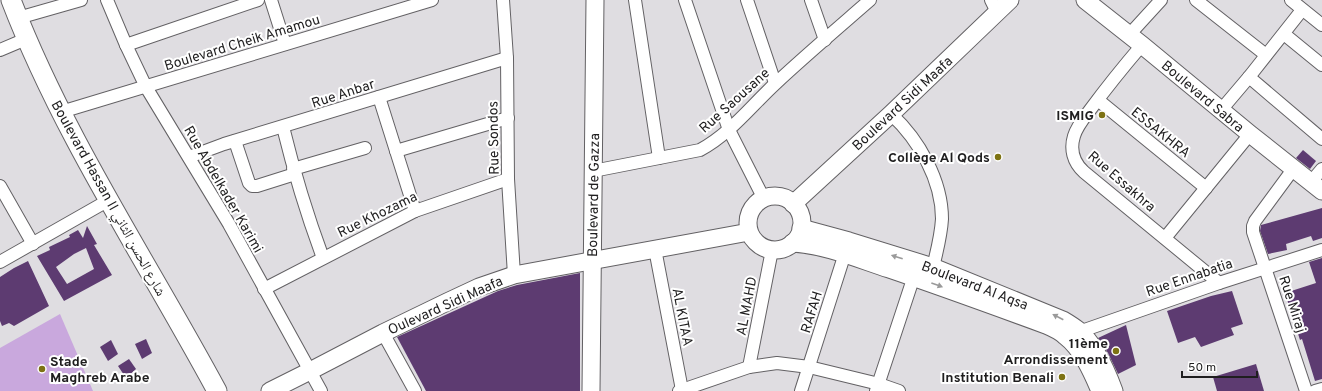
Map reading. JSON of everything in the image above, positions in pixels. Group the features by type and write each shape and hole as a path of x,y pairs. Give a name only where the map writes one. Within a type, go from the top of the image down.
{"main road":[{"name":"Boulevard Hassan II شارع الحسن الثاني","path":"11,0 26,39 61,112 217,391"}],"street":[{"path":"18,18 81,0"},
{"name":"Rue Abdelkader Karimi","path":"107,0 146,87 228,224 321,391"},
{"path":"126,45 258,0"},
{"path":"271,0 284,44"},
{"name":"Boulevard Cheik Amamou","path":"61,112 284,44 398,5 432,0"},
{"name":"Rue Sondos","path":"503,0 507,58 508,179 514,275"},
{"name":"Boulevard de Gazza","path":"591,391 595,0"},
{"path":"635,0 659,158"},
{"path":"685,0 728,130 764,199"},
{"path":"747,0 775,83"},
{"path":"811,0 824,40"},
{"name":"Boulevard Sidi Maafa","path":"794,204 891,114 994,6 1010,0"},
{"name":"Boulevard Sabra","path":"1085,0 1250,134 1317,186"},
{"name":"Rue Essakhra","path":"1161,0 1098,100 1076,131 1072,146 1075,161 1084,172 1219,283"},
{"path":"1196,0 1266,55"},
{"path":"1291,0 1322,25"},
{"name":"Rue Saousane","path":"593,171 700,150 712,143 728,130 775,83 867,1"},
{"path":"1221,110 1302,10"},
{"path":"1284,34 1322,66"},
{"path":"0,50 26,39"},
{"name":"Rue Anbar","path":"189,158 207,150 507,58"},
{"path":"1249,77 1322,139"},
{"path":"379,97 415,211"},
{"name":"ESSAKHRA","path":"1098,100 1206,188"},
{"path":"878,388 922,269 939,246 941,227 941,208 931,170 922,153 905,129 891,114"},
{"path":"396,150 508,118"},
{"path":"283,127 294,171 310,223 323,258"},
{"path":"1165,238 1250,134"},
{"path":"236,141 249,183 252,186 256,186 294,171 365,148"},
{"name":"Rue Miraj","path":"1294,168 1255,221 1253,232 1306,391"},
{"path":"1317,186 1322,168"},
{"name":"Rue Khozama","path":"264,289 415,211 508,179"},
{"path":"1,189 33,244"},
{"path":"777,197 786,199 794,204 799,214 801,228 798,236 792,243 781,249 772,250 764,248 758,244 750,232 748,224 750,213 754,206 764,199 777,197"},
{"path":"0,262 109,200"},
{"name":"Boulevard Al Aqsa","path":"801,228 846,248 922,269 1054,315 1096,354 1114,391"},
{"name":"Oulevard Sidi Maafa","path":"270,391 383,333 479,287 514,275 750,232"},
{"path":"792,243 846,248"},
{"name":"RAFAH","path":"801,391 846,248"},
{"name":"AL KITAA","path":"655,249 686,390"},
{"name":"AL MAHD","path":"749,367 772,250"},
{"name":"Rue Ennabatia","path":"1073,334 1219,283 1322,250"},
{"path":"383,333 415,391"},
{"path":"1073,334 1100,391"},
{"path":"686,390 749,367 760,364 777,363 809,367 878,388 899,391"},
{"path":"1315,391 1322,389"}],"shaded area":[{"name":"Stade Maghreb Arabe","path":"60,314 93,391 0,391 0,348"}],"building":[{"path":"1303,150 1316,161 1310,169 1296,158"},
{"path":"1322,208 1322,238 1313,241 1311,236 1286,244 1287,250 1268,254 1260,231 1261,225"},
{"path":"87,226 97,244 94,245 112,275 64,301 37,256 50,250 49,247 70,237 69,235 78,230 83,238","holes":["86,248 94,269 67,284 56,267 74,254"]},
{"path":"1322,258 1322,379 1315,381 1302,339 1300,340 1285,293 1316,283 1309,262"},
{"path":"28,261 49,306 14,326 9,323 2,326 0,321 0,277"},
{"path":"580,273 580,391 426,391 397,337 498,291 517,285"},
{"path":"1232,291 1243,324 1231,328 1234,335 1201,347 1195,337 1178,343 1167,311 1211,296"},
{"name":"11ème Arrondissement","path":"1126,325 1136,365 1118,374 1108,353 1098,338"},
{"path":"146,339 152,353 142,359 135,344"},
{"path":"111,340 118,354 108,361 100,347"},
{"path":"129,359 136,369 126,378 118,366"},
{"path":"1256,364 1264,391 1217,391 1213,377"}],"place":[{"name":"ISMIG","path":"1102,115"},
{"name":"Collège Al Qods","path":"998,157"},
{"name":"11ème Arrondissement","path":"1116,351"},
{"name":"Stade Maghreb Arabe","path":"42,369"},
{"name":"Institution Benali","path":"1062,377"}]}
